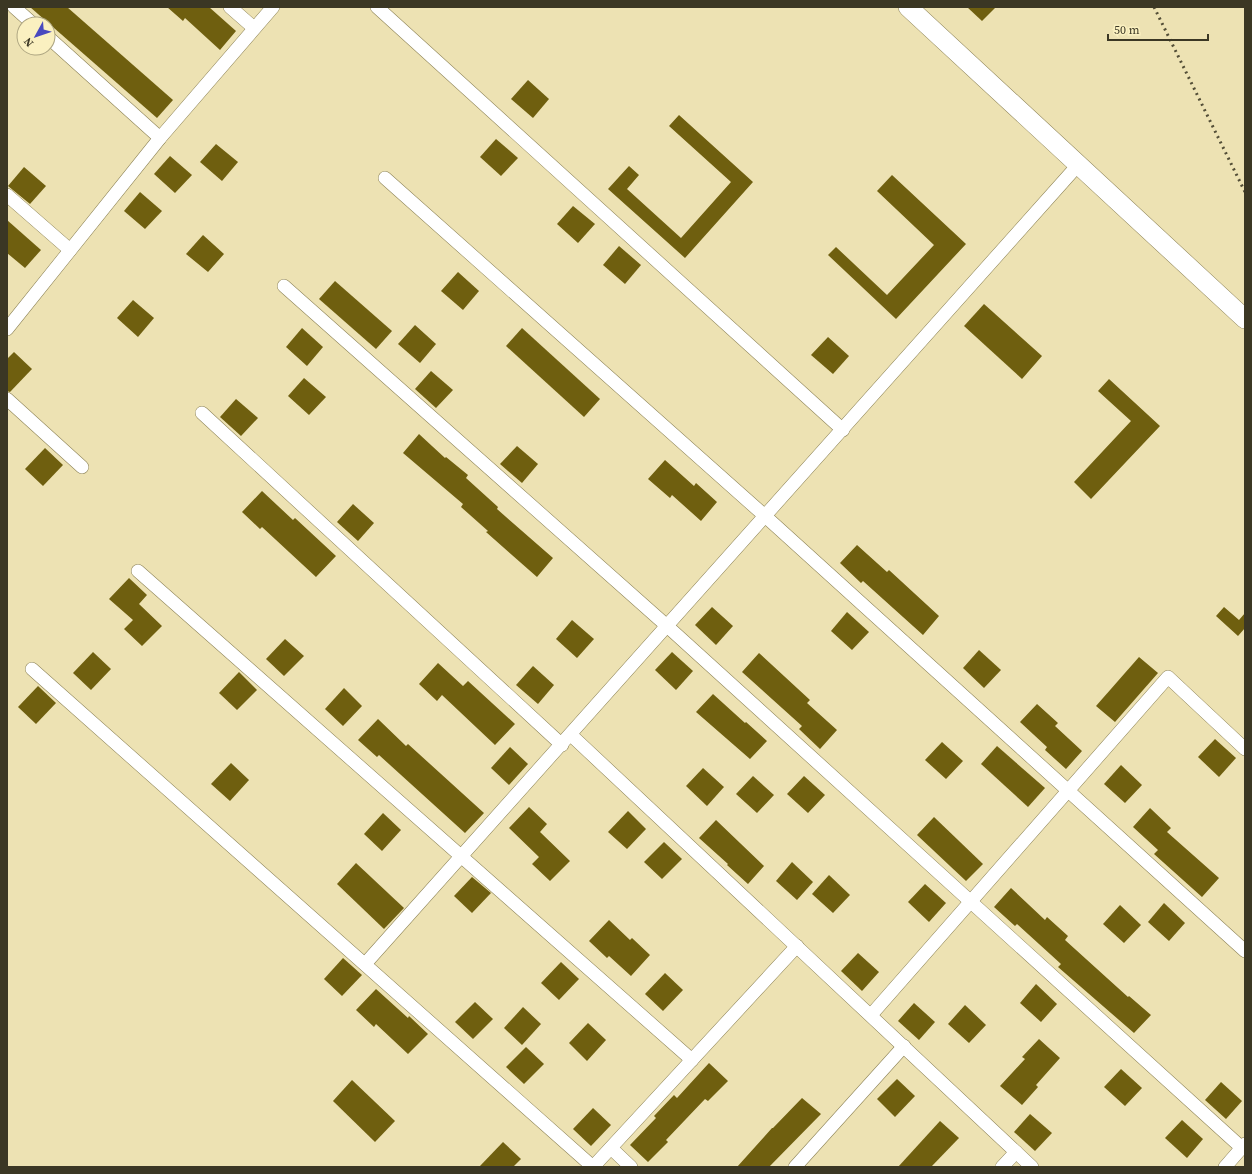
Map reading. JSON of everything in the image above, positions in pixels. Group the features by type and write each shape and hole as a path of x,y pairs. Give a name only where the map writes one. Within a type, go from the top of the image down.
{"main road":[{"path":"908,7 1245,319"}],"street":[{"path":"14,7 24,16"},
{"path":"230,7 254,28"},
{"path":"7,329 160,138 273,7"},
{"path":"378,7 842,430"},
{"path":"56,44 160,138"},
{"path":"365,964 571,735 1078,165"},
{"path":"385,178 765,516 1245,951"},
{"path":"7,195 70,250"},
{"path":"284,286 668,626 970,901 1243,1146 1225,1167"},
{"path":"7,399 82,467"},
{"path":"202,413 562,745"},
{"path":"138,571 692,1060"},
{"path":"32,669 593,1167 797,946"},
{"path":"871,1015 1168,677 1245,749"},
{"path":"571,735 1032,1167"},
{"path":"795,1167 904,1046"},
{"path":"611,1148 631,1167"},
{"path":"1002,1167 1016,1152"}],"building":[{"path":"30,7 67,7 173,100 157,118 56,30 56,16 40,16"},
{"path":"167,7 209,7 236,31 220,50 185,18 183,21"},
{"path":"967,7 996,7 982,21"},
{"path":"528,80 549,99 533,118 511,99"},
{"path":"679,115 753,182 685,258 608,189 629,166 639,175 627,189 681,238 731,182 669,126"},
{"path":"496,139 518,158 501,176 480,157"},
{"path":"216,144 238,162 222,181 200,162"},
{"path":"170,156 192,175 175,193 154,174"},
{"path":"24,167 46,186 30,204 8,186"},
{"path":"892,175 966,244 896,319 828,255 836,247 887,295 934,245 877,191"},
{"path":"140,192 162,211 145,229 124,211"},
{"path":"573,206 595,224 578,243 557,224"},
{"path":"7,220 41,250 25,268 7,253"},
{"path":"203,235 224,254 208,272 186,254"},
{"path":"619,246 641,265 625,284 603,265"},
{"path":"458,272 479,291 463,310 441,291"},
{"path":"335,281 392,331 376,349 319,299"},
{"path":"133,300 154,318 138,337 117,318"},
{"path":"984,304 1042,356 1022,379 964,326"},
{"path":"415,325 436,344 420,363 398,344"},
{"path":"302,328 323,347 307,366 286,347"},
{"path":"522,328 600,399 584,417 506,346"},
{"path":"828,337 849,356 833,374 811,355"},
{"path":"14,352 32,369 10,392 7,391 7,359"},
{"path":"431,371 453,390 436,408 415,389"},
{"path":"304,378 326,397 309,415 288,396"},
{"path":"1109,379 1160,426 1091,499 1074,482 1131,421 1098,391"},
{"path":"236,399 258,418 241,436 220,417"},
{"path":"419,434 445,458 446,457 468,475 466,478 498,507 497,509 553,558 537,577 486,532 488,531 461,507 463,504 403,453"},
{"path":"517,446 538,464 522,483 500,464"},
{"path":"45,448 63,465 43,486 25,469"},
{"path":"665,460 694,486 696,483 717,502 701,521 672,495 670,498 648,479"},
{"path":"262,491 293,520 295,518 336,556 316,577 262,527 260,529 242,512"},
{"path":"353,504 374,523 358,541 337,522"},
{"path":"857,545 887,572 889,570 939,616 923,635 863,581 861,583 840,563"},
{"path":"129,578 147,595 139,604 162,626 142,646 124,629 133,620 109,599"},
{"path":"712,607 733,626 716,645 695,625"},
{"path":"1224,607 1239,620 1245,613 1245,628 1238,636 1216,616"},
{"path":"847,612 869,632 852,650 831,631"},
{"path":"572,620 594,639 577,658 556,639"},
{"path":"285,639 304,656 284,676 266,659"},
{"path":"979,650 1001,670 984,688 963,668"},
{"path":"93,652 111,669 91,690 73,673"},
{"path":"672,652 693,671 676,690 655,670"},
{"path":"759,653 810,700 807,703 837,730 820,749 799,729 802,726 742,672"},
{"path":"1139,657 1158,673 1115,722 1096,706"},
{"path":"438,663 463,686 468,681 515,724 495,745 442,695 437,701 419,684"},
{"path":"533,666 554,685 538,704 516,685"},
{"path":"239,672 257,690 237,710 219,693"},
{"path":"38,686 56,703 36,724 18,707"},
{"path":"344,688 362,706 343,726 325,709"},
{"path":"713,694 767,741 750,759 696,712"},
{"path":"1037,704 1058,723 1055,726 1082,751 1066,769 1045,750 1047,747 1020,722"},
{"path":"378,719 406,746 408,744 484,813 465,833 379,755 377,757 358,740"},
{"path":"1215,739 1236,758 1219,777 1198,757"},
{"path":"942,742 963,761 946,779 925,760"},
{"path":"997,746 1045,788 1028,807 981,764"},
{"path":"510,747 528,764 509,785 491,768"},
{"path":"231,763 249,780 230,801 211,784"},
{"path":"1121,765 1142,785 1125,803 1104,784"},
{"path":"703,768 724,787 707,806 686,786"},
{"path":"753,776 774,795 757,813 736,794"},
{"path":"804,776 825,795 808,813 787,794"},
{"path":"529,807 547,824 540,832 570,861 550,881 532,864 539,857 509,828"},
{"path":"1150,808 1171,828 1167,832 1219,878 1202,897 1154,854 1158,850 1133,827"},
{"path":"628,811 646,829 627,849 608,832"},
{"path":"383,813 401,830 382,851 364,834"},
{"path":"934,817 983,864 966,881 917,835"},
{"path":"716,820 764,866 748,884 699,838"},
{"path":"664,842 682,859 662,879 644,862"},
{"path":"792,862 813,882 797,900 776,881"},
{"path":"356,863 404,908 384,929 337,884"},
{"path":"829,875 850,895 833,913 812,894"},
{"path":"472,877 491,893 472,913 454,896"},
{"path":"925,884 946,903 929,922 908,902"},
{"path":"1011,888 1045,920 1047,917 1068,936 1065,940 1128,997 1129,996 1151,1015 1134,1033 1058,967 1061,964 1017,924 1015,926 994,907"},
{"path":"1164,903 1185,923 1169,941 1148,922"},
{"path":"1120,905 1141,925 1124,943 1103,924"},
{"path":"609,920 630,940 632,938 650,955 631,976 609,956 607,958 589,941"},
{"path":"858,953 879,972 862,991 841,971"},
{"path":"343,958 362,975 342,996 324,979"},
{"path":"561,962 579,979 559,1000 541,983"},
{"path":"665,973 683,990 663,1011 645,994"},
{"path":"1036,984 1057,1004 1041,1022 1020,1003"},
{"path":"376,989 428,1034 408,1054 376,1024 374,1027 356,1010"},
{"path":"475,1002 493,1019 473,1039 455,1022"},
{"path":"914,1003 935,1022 919,1040 898,1021"},
{"path":"965,1005 986,1025 969,1043 948,1024"},
{"path":"523,1007 541,1024 522,1045 504,1028"},
{"path":"588,1023 606,1040 587,1061 569,1043"},
{"path":"1039,1039 1060,1058 1036,1085 1038,1087 1022,1105 1000,1086 1025,1059 1022,1057"},
{"path":"526,1047 544,1064 524,1084 506,1067"},
{"path":"709,1063 728,1081 708,1101 705,1099 666,1140 668,1142 648,1162 630,1145 656,1118 654,1116 674,1095 677,1098"},
{"path":"1121,1069 1142,1088 1125,1106 1104,1087"},
{"path":"897,1079 915,1096 895,1117 877,1099"},
{"path":"352,1080 395,1121 375,1142 333,1101"},
{"path":"1221,1082 1242,1101 1226,1119 1205,1100"},
{"path":"802,1098 821,1114 769,1167 737,1167 772,1128"},
{"path":"593,1108 611,1125 591,1146 573,1129"},
{"path":"1030,1114 1052,1133 1035,1151 1014,1132"},
{"path":"1182,1120 1203,1139 1187,1158 1165,1138"},
{"path":"940,1121 959,1138 931,1167 898,1167"},
{"path":"503,1142 521,1159 513,1167 479,1167"}],"railway":[{"path":"1154,7 1245,192"}]}
